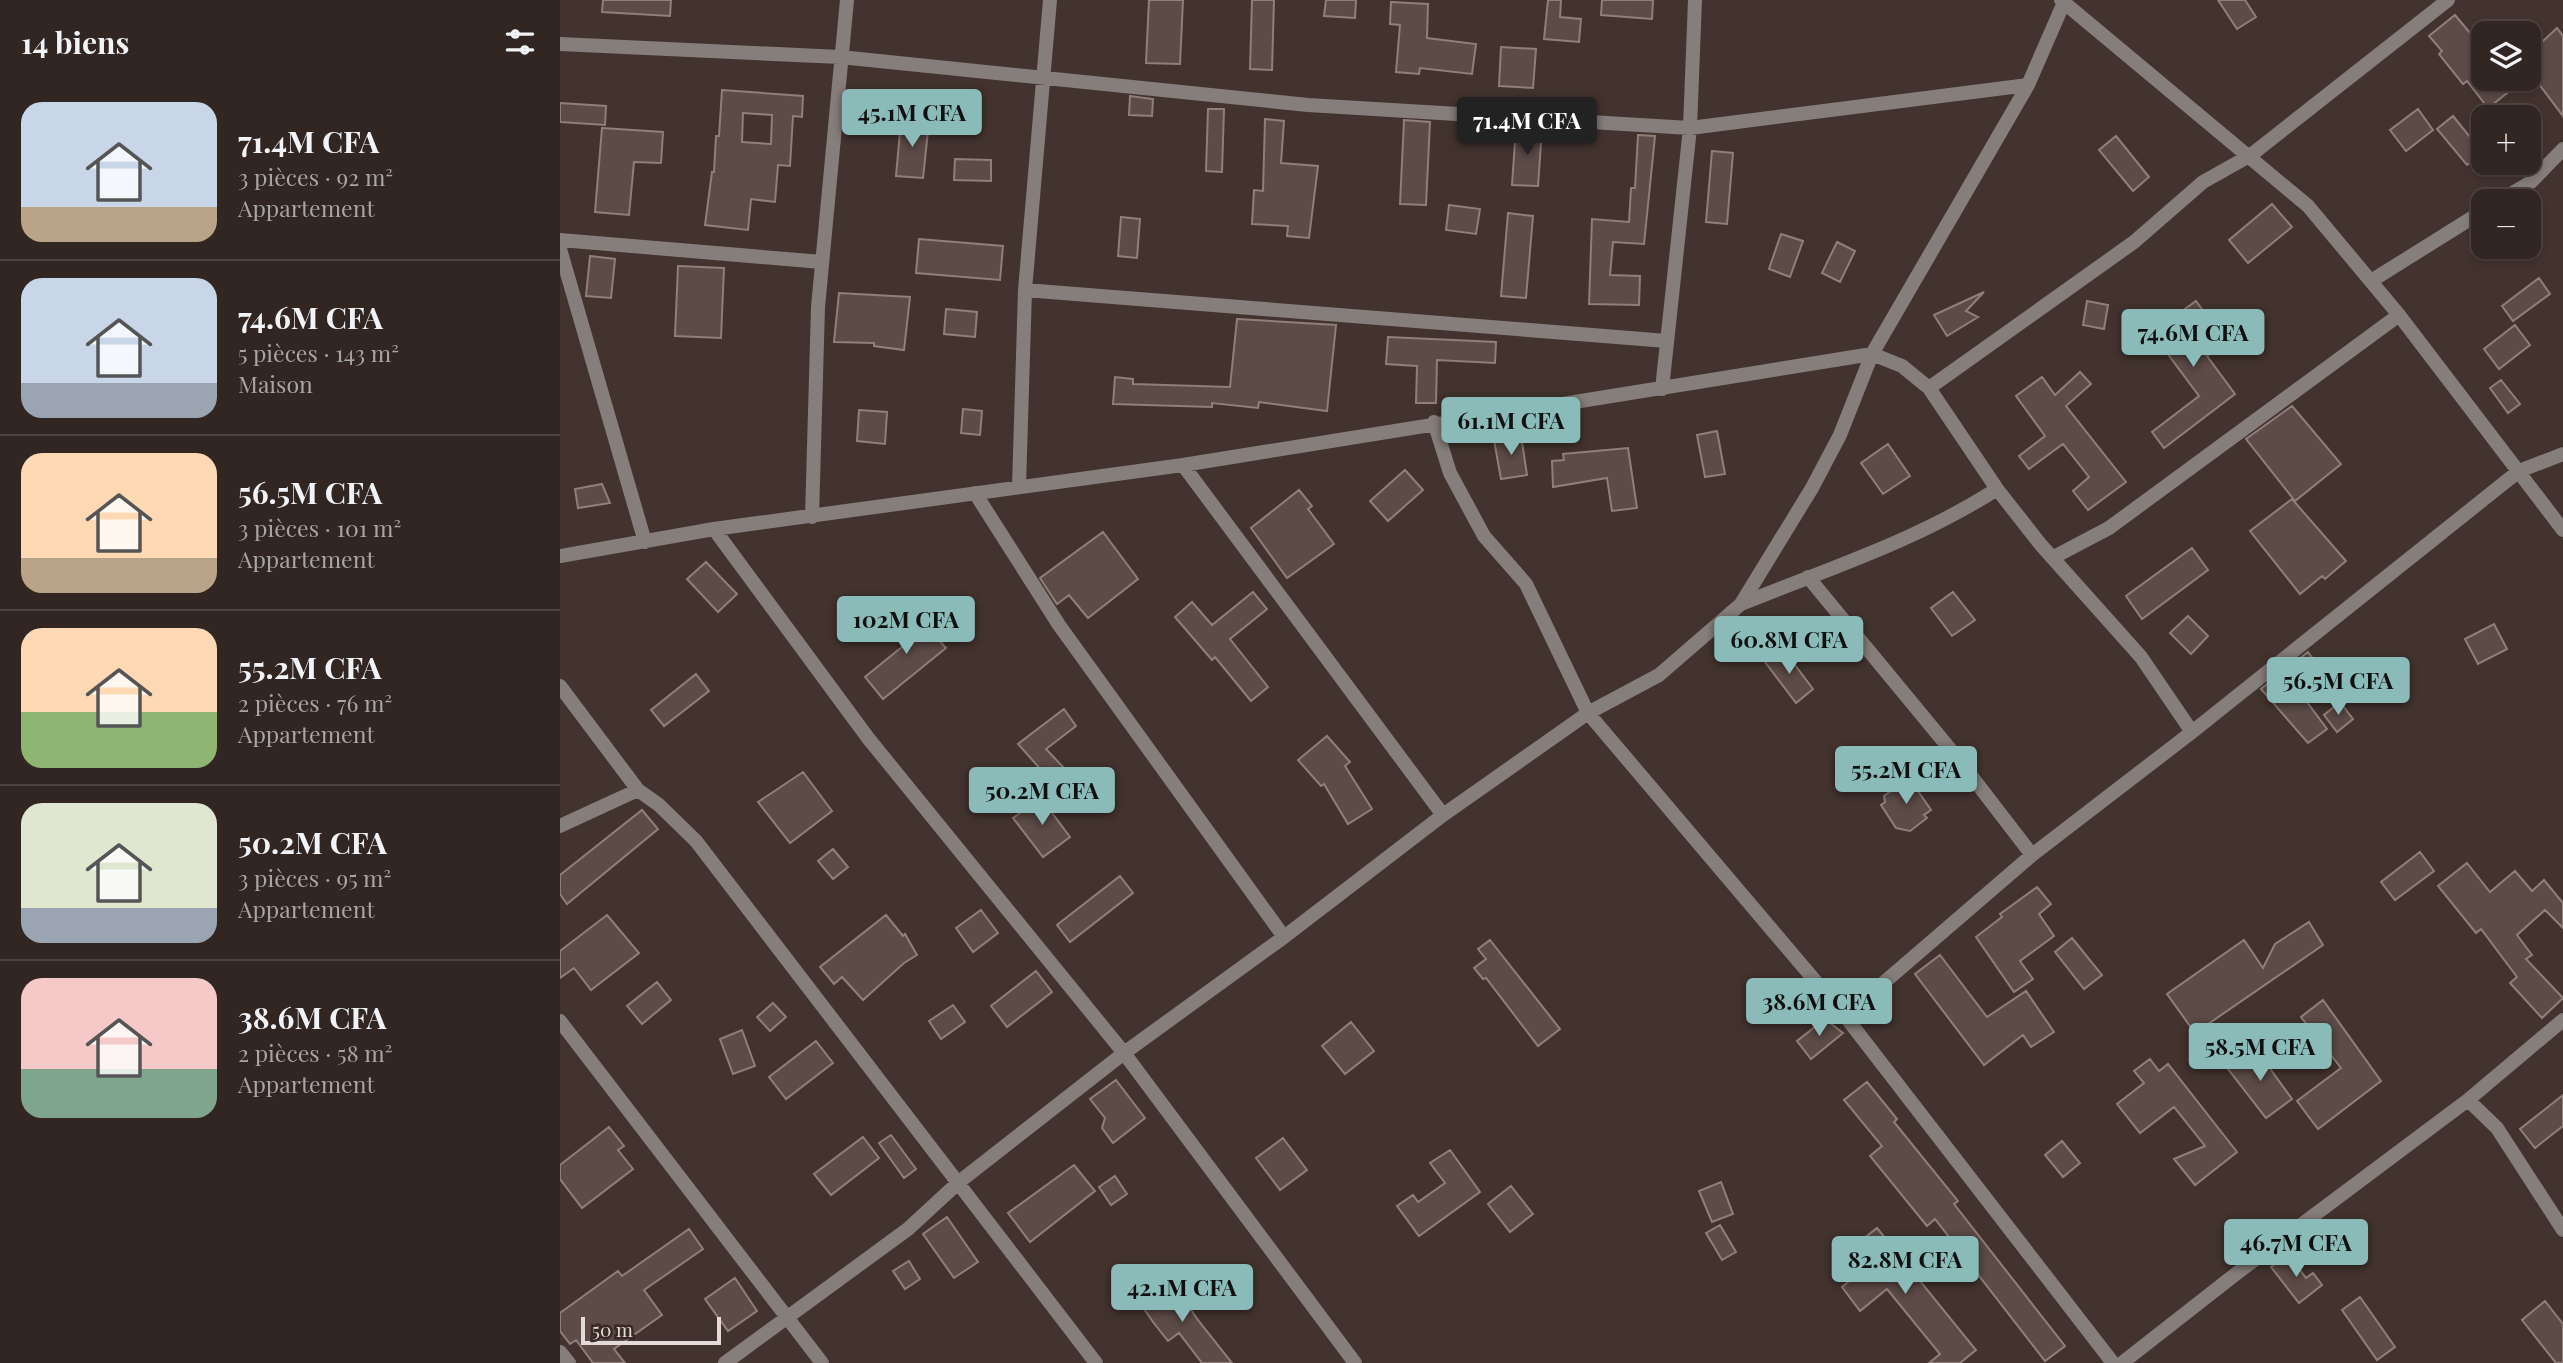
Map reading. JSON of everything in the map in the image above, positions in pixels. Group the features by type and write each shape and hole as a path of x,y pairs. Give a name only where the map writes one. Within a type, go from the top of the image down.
{"street":[{"path":"812,517 818,307 847,0"},
{"path":"1019,487 1025,290 1050,0"},
{"path":"1662,389 1690,128 1695,0"},
{"path":"1929,388 2134,242 2203,182 2251,155 2448,0"},
{"path":"725,1363 908,1229 959,1182 1124,1053 1284,937 1443,815 1588,713 1659,675 1741,604 1805,499 1840,435 1872,354 2028,85 2064,1 2251,155 2308,206 2399,315 2563,530"},
{"path":"560,44 840,57 1308,105 1690,128 2028,85"},
{"path":"2518,189 2531,181 2563,149"},
{"path":"2371,281 2471,218"},
{"path":"560,240 822,262"},
{"path":"560,249 645,542"},
{"path":"1025,290 1667,341"},
{"path":"2054,557 2109,528 2399,315"},
{"path":"560,556 714,529 1184,465 1434,422 1662,389 1872,354 1902,366 1929,388 1997,489 2141,657 2192,732"},
{"path":"1434,422 1450,473 1484,536 1526,584 1588,713 1845,1016 2113,1363"},
{"path":"1845,1016 2032,855 2192,732 2519,471 2563,454"},
{"path":"1184,465 1443,815"},
{"path":"1741,604 1875,553 1969,507 1997,489"},
{"path":"975,494 1059,625 1284,937"},
{"path":"714,529 868,738 1124,1053 1355,1363"},
{"path":"1808,577 1951,750 2032,855"},
{"path":"560,686 638,790 659,805 696,841 1096,1363"},
{"path":"560,826 638,790"},
{"path":"2122,1363 2468,1100 2563,1020"},
{"path":"560,1021 822,1363"},
{"path":"2468,1100 2497,1128 2527,1170 2550,1214 2563,1230"},
{"path":"560,1352 569,1363"}],"building":[{"path":"603,0 671,0 670,16 602,12"},
{"path":"1149,0 1183,0 1180,64 1146,63"},
{"path":"1252,0 1274,0 1272,70 1250,69"},
{"path":"1326,0 1356,0 1355,18 1324,16"},
{"path":"1548,0 1561,0 1560,17 1581,19 1579,42 1544,39"},
{"path":"1602,0 1653,0 1652,19 1601,15"},
{"path":"2218,0 2245,0 2256,17 2237,29"},
{"path":"1391,2 1428,4 1427,38 1476,44 1472,74 1420,68 1419,74 1396,72 1400,25 1390,24"},
{"path":"2455,15 2471,34 2471,86 2467,81 2463,84 2439,54 2442,51 2429,36"},
{"path":"2557,28 2563,36 2563,116 2541,87 2541,43"},
{"path":"1501,47 1536,49 1533,88 1499,86"},
{"path":"722,90 803,96 802,117 793,116 790,166 778,165 775,202 751,199 748,230 705,225 714,172 716,136 719,136","holes":["743,113 772,115 771,144 742,142"]},
{"path":"2475,91 2510,91 2492,105 2486,105"},
{"path":"1130,96 1153,99 1152,116 1129,115"},
{"path":"560,103 606,106 605,125 560,122"},
{"path":"1208,109 1224,109 1222,172 1206,171"},
{"path":"2418,109 2433,130 2406,151 2390,130"},
{"path":"2453,116 2471,138 2471,162 2467,165 2437,129"},
{"path":"1265,119 1284,121 1281,163 1318,166 1309,238 1287,236 1288,226 1252,224 1254,190 1263,191"},
{"path":"1404,120 1430,122 1426,205 1400,204"},
{"path":"901,121 929,122 923,178 896,176"},
{"path":"1516,127 1542,129 1538,186 1512,185"},
{"path":"602,128 663,132 661,163 634,162 629,215 595,212"},
{"path":"1638,135 1655,136 1644,244 1613,242 1610,275 1640,276 1639,305 1589,304 1592,219 1629,222 1631,188 1635,188"},
{"path":"2116,136 2149,177 2133,191 2099,150"},
{"path":"1712,151 1733,153 1727,224 1706,222"},
{"path":"955,159 991,160 991,181 954,180"},
{"path":"2272,204 2292,227 2248,263 2229,240"},
{"path":"1449,205 1480,209 1476,234 1446,230"},
{"path":"1508,213 1533,216 1526,298 1501,296"},
{"path":"1121,217 1140,219 1137,258 1118,256"},
{"path":"1781,234 1803,241 1790,277 1769,269"},
{"path":"919,239 1003,246 1000,280 916,273"},
{"path":"1837,242 1855,251 1840,282 1822,273"},
{"path":"590,256 615,259 611,298 586,296"},
{"path":"678,266 724,268 721,338 675,336"},
{"path":"2539,278 2550,294 2513,321 2502,306"},
{"path":"1984,292 1966,311 1978,317 1947,336 1934,315"},
{"path":"839,293 910,297 904,350 874,346 874,343 834,342"},
{"path":"2087,301 2108,305 2104,329 2083,325"},
{"path":"2196,301 2226,342 2207,356 2235,394 2164,448 2152,432 2199,396 2152,333"},
{"path":"946,309 977,312 975,337 944,334"},
{"path":"1237,319 1336,325 1327,411 1259,402 1258,408 1212,403 1212,407 1113,404 1115,377 1133,379 1133,384 1230,387"},
{"path":"2515,325 2530,345 2499,369 2484,349"},
{"path":"1388,337 1496,342 1495,363 1437,360 1436,403 1416,403 1417,366 1386,364"},
{"path":"2080,372 2091,384 2066,406 2126,482 2088,510 2073,491 2089,477 2063,444 2029,469 2019,456 2045,436 2016,396 2042,377 2055,395"},
{"path":"2501,380 2520,404 2508,413 2490,388"},
{"path":"2292,406 2341,464 2295,501 2246,439"},
{"path":"963,409 982,411 980,435 961,433"},
{"path":"859,410 887,412 885,444 857,441"},
{"path":"1717,431 1725,474 1705,477 1697,435"},
{"path":"1521,435 1527,475 1501,479 1494,440"},
{"path":"1888,444 1910,476 1883,494 1861,463"},
{"path":"1628,448 1637,508 1612,511 1607,478 1553,487 1552,461 1564,460 1563,454"},
{"path":"1405,470 1423,490 1388,521 1370,501"},
{"path":"602,484 610,503 578,508 575,489"},
{"path":"1299,490 1312,506 1308,509 1334,544 1287,578 1251,528"},
{"path":"2292,499 2346,561 2325,579 2322,576 2300,594 2250,531"},
{"path":"1103,532 1138,579 1088,618 1069,595 1057,604 1040,578"},
{"path":"2192,548 2208,570 2142,619 2126,596"},
{"path":"706,562 737,594 718,612 687,579"},
{"path":"1253,592 1267,609 1230,639 1268,687 1251,701 1215,657 1212,660 1175,617 1192,602 1212,625"},
{"path":"1953,592 1975,620 1952,636 1931,608"},
{"path":"911,610 946,648 883,699 865,677 908,642 893,626"},
{"path":"2188,616 2208,636 2191,654 2170,633"},
{"path":"2494,624 2507,649 2478,664 2465,639"},
{"path":"1783,649 1813,689 1796,703 1765,662"},
{"path":"2308,652 2326,677 2301,694 2327,729 2308,743 2261,689"},
{"path":"696,674 709,691 664,726 651,710"},
{"path":"2340,702 2353,719 2337,732 2324,715"},
{"path":"1064,709 1076,726 1046,749 1065,769 1051,781 1018,744"},
{"path":"1327,736 1350,762 1345,766 1372,809 1348,824 1324,784 1321,786 1298,760"},
{"path":"803,772 832,811 790,843 758,802"},
{"path":"1909,778 1931,810 1924,815 1927,818 1910,831 1896,828 1881,805 1885,802 1884,796"},
{"path":"1041,798 1070,837 1043,857 1013,818"},
{"path":"642,810 658,829 567,904 560,894 560,875"},
{"path":"833,849 848,867 833,879 818,861"},
{"path":"2420,852 2434,871 2395,900 2381,882"},
{"path":"2467,863 2490,892 2515,871 2532,891 2544,880 2563,903 2563,928 2545,910 2517,935 2532,955 2526,959 2563,998 2542,1018 2510,983 2517,977 2481,929 2476,933 2438,886"},
{"path":"1120,876 1133,893 1070,942 1057,925"},
{"path":"2037,887 2051,904 2039,914 2054,936 2020,961 2033,979 2014,992 1976,937 2002,917 2000,914"},
{"path":"981,910 998,933 973,952 956,928"},
{"path":"607,915 639,953 591,990 574,968 560,978 560,951"},
{"path":"886,915 903,936 905,934 917,955 904,963 863,1000 842,977 834,984 820,967"},
{"path":"2309,922 2323,945 2195,1033 2167,994 2244,940 2263,968 2275,944"},
{"path":"2072,938 2102,975 2084,989 2055,952"},
{"path":"1490,940 1560,1029 1538,1046 1486,978 1483,979 1474,968 1486,959 1478,949"},
{"path":"1940,955 1987,1017 2026,991 2054,1032 2031,1047 2023,1035 1984,1065 1915,974"},
{"path":"1036,971 1052,992 1007,1027 991,1006"},
{"path":"657,982 671,1000 642,1024 627,1006"},
{"path":"2323,1000 2381,1081 2318,1129 2297,1101 2341,1068 2301,1017"},
{"path":"773,1003 786,1017 770,1031 757,1017"},
{"path":"953,1005 965,1022 941,1039 929,1021"},
{"path":"1825,1019 1843,1033 1811,1059 1797,1041"},
{"path":"1351,1022 1374,1051 1345,1074 1322,1046"},
{"path":"742,1030 755,1066 733,1074 720,1039"},
{"path":"816,1041 833,1063 786,1099 769,1077"},
{"path":"2255,1048 2292,1099 2266,1118 2228,1069"},
{"path":"2150,1059 2159,1071 2168,1064 2237,1152 2195,1185 2174,1159 2205,1146 2174,1107 2140,1133 2117,1104 2144,1083 2134,1071"},
{"path":"1116,1080 1145,1118 1113,1143 1102,1128 1105,1118 1090,1099"},
{"path":"1867,1082 1897,1119 1894,1122 1958,1201 1954,1204 2065,1346 2045,1361 1935,1219 1927,1226 1870,1156 1882,1146 1844,1100"},
{"path":"2563,1095 2563,1126 2535,1148 2520,1129"},
{"path":"609,1127 624,1146 618,1150 633,1169 582,1208 560,1179 560,1165"},
{"path":"891,1135 916,1169 904,1178 879,1143"},
{"path":"863,1137 879,1158 831,1195 814,1174"},
{"path":"1283,1138 1307,1170 1280,1190 1256,1158"},
{"path":"2062,1141 2080,1163 2063,1177 2045,1155"},
{"path":"1450,1150 1480,1192 1419,1236 1397,1206 1413,1195 1418,1202 1445,1183 1430,1163"},
{"path":"1074,1165 1095,1191 1030,1242 1008,1213"},
{"path":"1115,1176 1127,1194 1111,1205 1099,1187"},
{"path":"1721,1182 1733,1214 1712,1222 1699,1191"},
{"path":"1511,1186 1533,1214 1510,1232 1488,1204"},
{"path":"947,1217 978,1262 954,1278 923,1234"},
{"path":"1720,1225 1736,1252 1722,1260 1706,1233"},
{"path":"1877,1228 1976,1350 1960,1363 1929,1363 1940,1354 1887,1289 1860,1311 1842,1287 1863,1270 1848,1251"},
{"path":"689,1229 703,1249 644,1290 662,1315 614,1349 625,1363 593,1363 576,1340 570,1344 560,1331 560,1313 618,1271 622,1276"},
{"path":"2288,1254 2306,1278 2313,1273 2322,1285 2299,1303 2271,1267"},
{"path":"909,1261 920,1279 905,1289 893,1271"},
{"path":"735,1278 757,1311 728,1331 705,1299"},
{"path":"1171,1281 1232,1363 1202,1363 1179,1333 1168,1341 1153,1322 1140,1303"},
{"path":"2360,1297 2395,1347 2377,1360 2342,1310"},
{"path":"2545,1301 2563,1324 2563,1363 2556,1363 2522,1320"}]}
